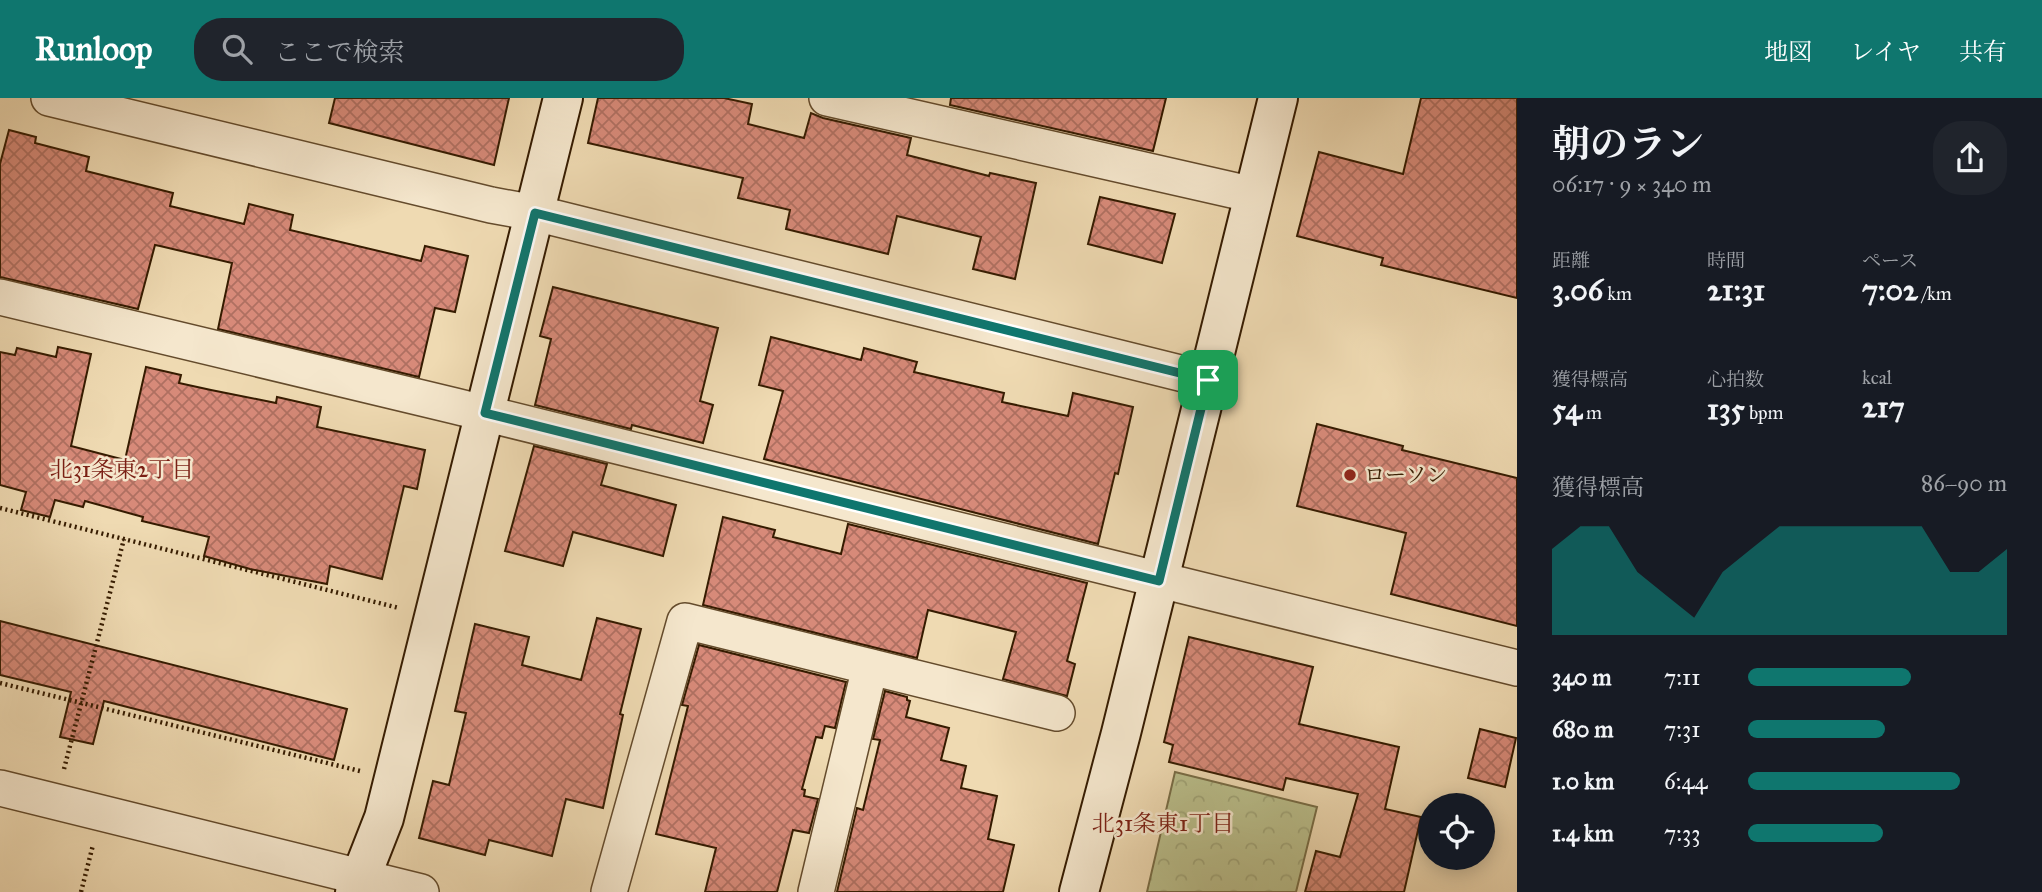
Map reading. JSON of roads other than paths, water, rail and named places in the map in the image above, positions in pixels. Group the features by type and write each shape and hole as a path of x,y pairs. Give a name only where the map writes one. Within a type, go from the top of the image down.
{"street":[{"path":"48,98 477,202 535,213 1208,380"},
{"path":"359,884 384,818 563,98"},
{"path":"827,98 1254,195"},
{"path":"1079,892 1278,98"},
{"path":"0,297 485,413 1517,668"},
{"path":"609,892 685,621 1057,713"},
{"path":"816,892 870,667"},
{"path":"0,788 359,884 421,892"}],"place":[{"name":"ローソン","path":"1350,475"}],"district":[{"name":"北31条東2丁目","path":"122,469"},
{"name":"北31条東1丁目","path":"1163,823"}]}
